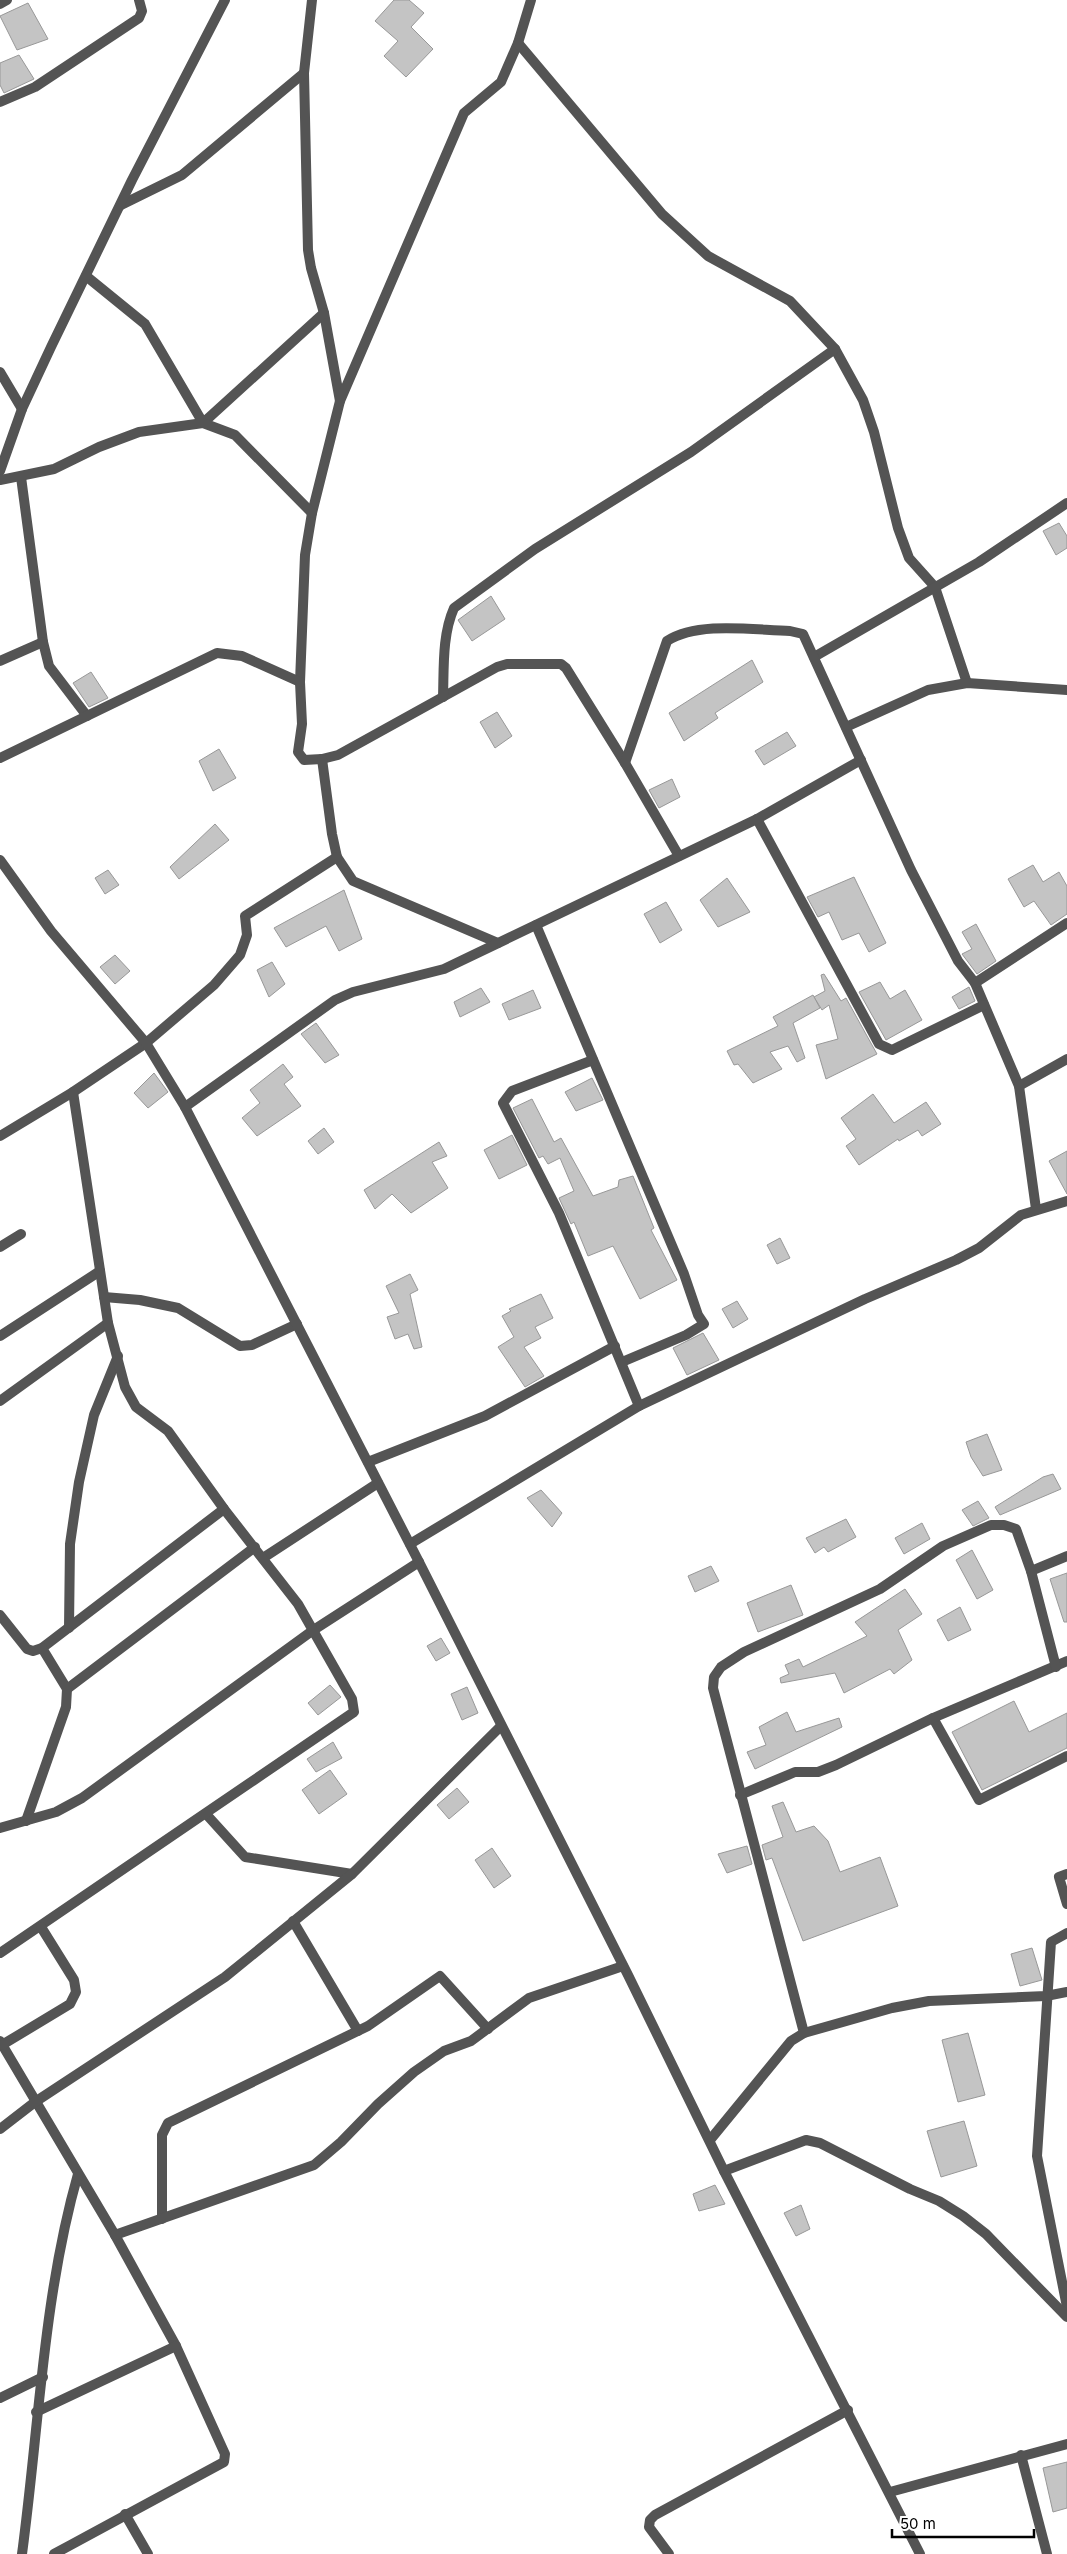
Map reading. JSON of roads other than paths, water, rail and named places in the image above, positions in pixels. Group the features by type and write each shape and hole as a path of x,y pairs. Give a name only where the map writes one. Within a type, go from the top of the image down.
{"street":[{"path":"0,4 7,0"},
{"path":"0,102 35,87 139,18 142,11 139,0"},
{"path":"0,471 22,408 120,205 225,0"},
{"path":"312,0 304,73 308,250 311,268 324,313 340,401"},
{"path":"530,0 518,43 501,82 464,114 340,401 312,513 305,555 300,682 302,724 298,752 304,760 322,759 338,755 507,664 561,664 566,668 625,762 678,856"},
{"path":"518,43 662,214 708,256 790,302 835,348 863,400 874,432 898,528 909,558 935,587 967,683"},
{"path":"120,205 182,175 304,73"},
{"path":"86,276 145,324 203,423"},
{"path":"203,423 324,313"},
{"path":"443,697 446,637 449,620 454,608 535,549 691,452 835,348"},
{"path":"0,372 22,408"},
{"path":"0,480 54,469 100,447 139,432 203,423 235,435 312,513"},
{"path":"21,477 43,642 49,666 87,716"},
{"path":"814,657 979,562 1067,503"},
{"path":"625,762 667,641 678,634 700,629 799,631 803,634 911,870 958,961 975,983 1019,1086 1036,1209"},
{"path":"0,662 43,642"},
{"path":"0,758 217,654 242,656 300,682"},
{"path":"846,727 928,690 967,683 1067,690"},
{"path":"322,759 337,857 353,882 498,943"},
{"path":"185,1107 335,1000 353,992 444,970 756,819 861,760"},
{"path":"756,819 879,1044 892,1050 984,1005"},
{"path":"0,1136 74,1092 146,1043 214,985 240,955 246,935 245,916 337,857"},
{"path":"0,860 51,931 146,1043 185,1107 410,1544 626,1971 724,2171 890,2492 920,2554"},
{"path":"975,983 1067,923"},
{"path":"536,925 684,1274 698,1315 704,1324 686,1335 622,1362"},
{"path":"1019,1086 1067,1059"},
{"path":"593,1060 512,1091 503,1103 559,1213 639,1406"},
{"path":"0,1954 354,1712 352,1699 298,1604 224,1509 168,1431 136,1407 125,1387 108,1323 74,1092"},
{"path":"410,1544 639,1406 866,1299 956,1260 979,1248 1021,1215 1067,1201"},
{"path":"0,1247 21,1234"},
{"path":"0,1336 100,1271"},
{"path":"104,1297 140,1300 178,1308 240,1346 252,1345 297,1324"},
{"path":"0,1401 108,1323"},
{"path":"368,1462 485,1416 614,1346"},
{"path":"69,1628 70,1544 79,1482 94,1415 118,1356"},
{"path":"263,1558 378,1483"},
{"path":"0,1615 27,1649 33,1651 42,1648 224,1509"},
{"path":"804,2033 740,1795 714,1688 714,1677 721,1666 744,1652 880,1589 943,1546 991,1525 1004,1525 1016,1529 1031,1571 1056,1667"},
{"path":"67,1689 255,1547"},
{"path":"1031,1571 1067,1556"},
{"path":"0,1828 56,1812 82,1798 312,1630 419,1562"},
{"path":"26,1821 66,1708 67,1689 42,1648"},
{"path":"740,1795 795,1772 818,1772 836,1765 933,1718 1067,1661"},
{"path":"933,1718 979,1800 1067,1756"},
{"path":"0,2129 36,2102 225,1977 352,1874 501,1726"},
{"path":"206,1814 246,1857 352,1874"},
{"path":"1067,1874 1059,1877 1067,1904"},
{"path":"293,1921 358,2031"},
{"path":"41,1927 74,1980 76,1992 70,2004 1,2043 114,2235 176,2346 223,2444 224,2462 54,2554"},
{"path":"1067,1933 1051,1942 1037,2156 1067,2307"},
{"path":"114,2235 314,2164 341,2142 378,2104 414,2072 444,2051 471,2041 529,1998 626,1971"},
{"path":"162,2218 162,2135 168,2123 379,2020 440,1976 488,2029"},
{"path":"710,2140 791,2041 804,2033 892,2008 929,2001 1046,1996 1067,1992"},
{"path":"724,2171 806,2140 820,2143 910,2189 939,2201 963,2216 986,2234 1067,2317"},
{"path":"22,2554 36,2412 64,2224 78,2174"},
{"path":"36,2412 176,2346"},
{"path":"0,2398 42,2378"},
{"path":"670,2554 649,2527 650,2520 655,2515 848,2410"},
{"path":"890,2492 1067,2444"},
{"path":"1021,2455 1047,2554"},
{"path":"125,2514 148,2554"}]}
